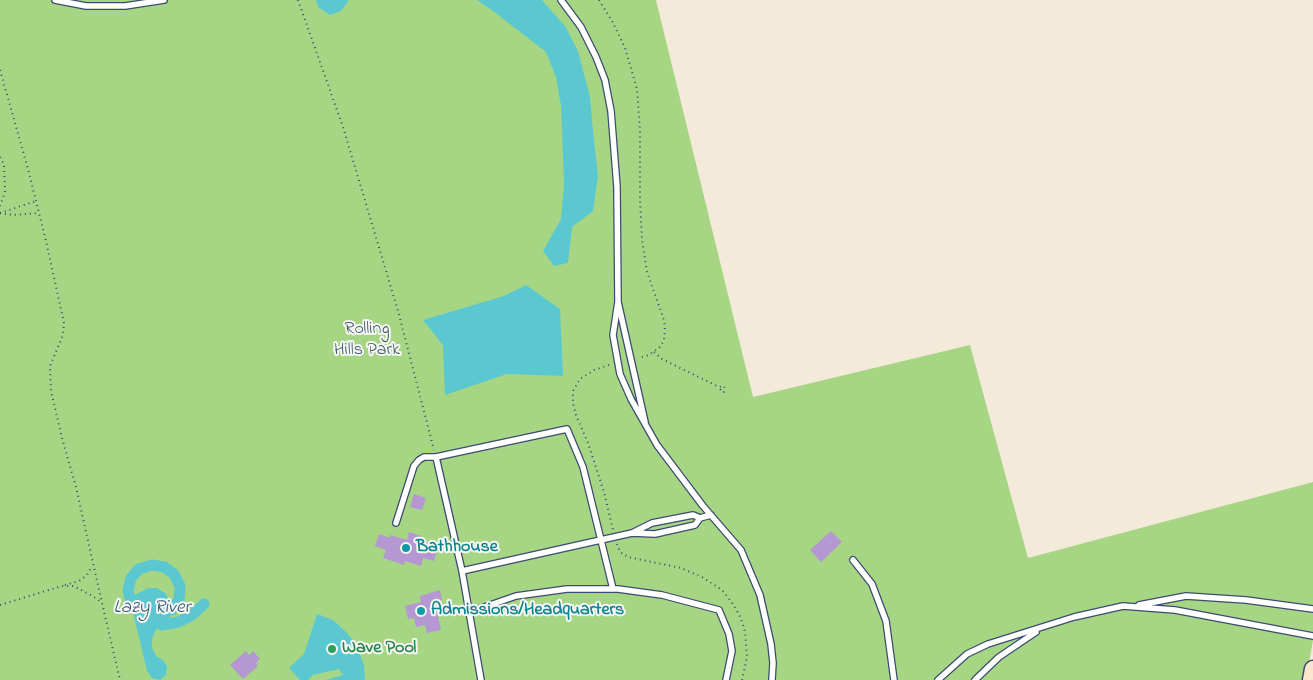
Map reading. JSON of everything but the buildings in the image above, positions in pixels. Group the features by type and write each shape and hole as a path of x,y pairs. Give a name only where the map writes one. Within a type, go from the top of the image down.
{"main road":[{"path":"1311,680 1313,668"}],"lane":[{"path":"55,0 86,6 125,6 164,0"},
{"path":"561,0 591,44 605,80 611,111 617,187 618,302 613,336 617,363 631,399 657,445 711,515 741,550 760,595 771,644 772,680"},
{"path":"618,302 645,422"},
{"path":"396,523 414,466 424,457 436,457 567,429 583,467 613,589"},
{"path":"436,457 462,571 482,680"},
{"path":"632,533 652,524 692,514 700,518"},
{"path":"462,571 615,536 632,533 655,534 695,525 700,518 711,515"},
{"path":"853,560 872,584 886,621 894,680"},
{"path":"470,612 516,596 567,589 613,589 662,595 719,610 729,634 732,651 726,680"},
{"path":"1135,606 1186,596 1246,600 1313,609"},
{"path":"938,680 967,654 988,644 1074,618 1123,606 1175,610 1313,636"},
{"path":"975,680 999,657 1042,628"}],"path":[{"path":"298,0 343,127 398,311 436,457"},
{"path":"599,0 625,48 637,89 640,131 642,240 648,272 665,327 664,340 660,348 649,355 630,360"},
{"path":"0,70 36,201 64,324 63,335 50,366 51,391 76,487 120,680"},
{"path":"0,157 4,165 5,192 0,206"},
{"path":"0,213 36,201"},
{"path":"0,213 13,215 39,213"},
{"path":"654,352 662,359 719,387"},
{"path":"617,363 594,370 580,379 573,391 573,403 604,492 620,552 628,557 681,568 702,577 722,590 741,618 745,632 747,657 742,680"},
{"path":"0,605 80,582 93,565"},
{"path":"62,586 74,586 102,603"}],"green space":[{"name":"Rolling Hills Park","path":"0,0 656,0 753,397 970,345 1028,558 1313,482 1313,640 1306,680 0,680"}],"water":[{"path":"316,0 349,0 341,11 330,15 318,7"},
{"path":"477,0 542,0 565,26 578,51 590,97 598,176 593,211 572,227 568,263 554,266 543,251 561,219 564,184 561,106 556,77 546,52"},
{"path":"526,285 560,309 563,376 507,374 445,395 443,345 423,320 504,296"},
{"name":"Lazy River","path":"148,588 157,588 165,593 171,602 172,610 169,619 155,631 152,639 152,648 156,656 163,660 167,667 166,675 160,680 152,678 147,671 131,604 133,596"},
{"name":"Wave Pool","path":"317,614 333,620 356,644 364,665 365,680 326,680 343,675 339,669 313,675 308,680 300,680 289,668 304,654"}],"waterway":[{"path":"131,604 128,590 131,578 139,569 152,565 164,567 174,574 180,586 179,600 172,610"},
{"path":"162,625 179,622 192,615 204,604"}],"place":[{"name":"Bathhouse","path":"406,548"},
{"name":"Admissions/Headquarters","path":"421,611"},
{"name":"Wave Pool","path":"332,649"}]}
